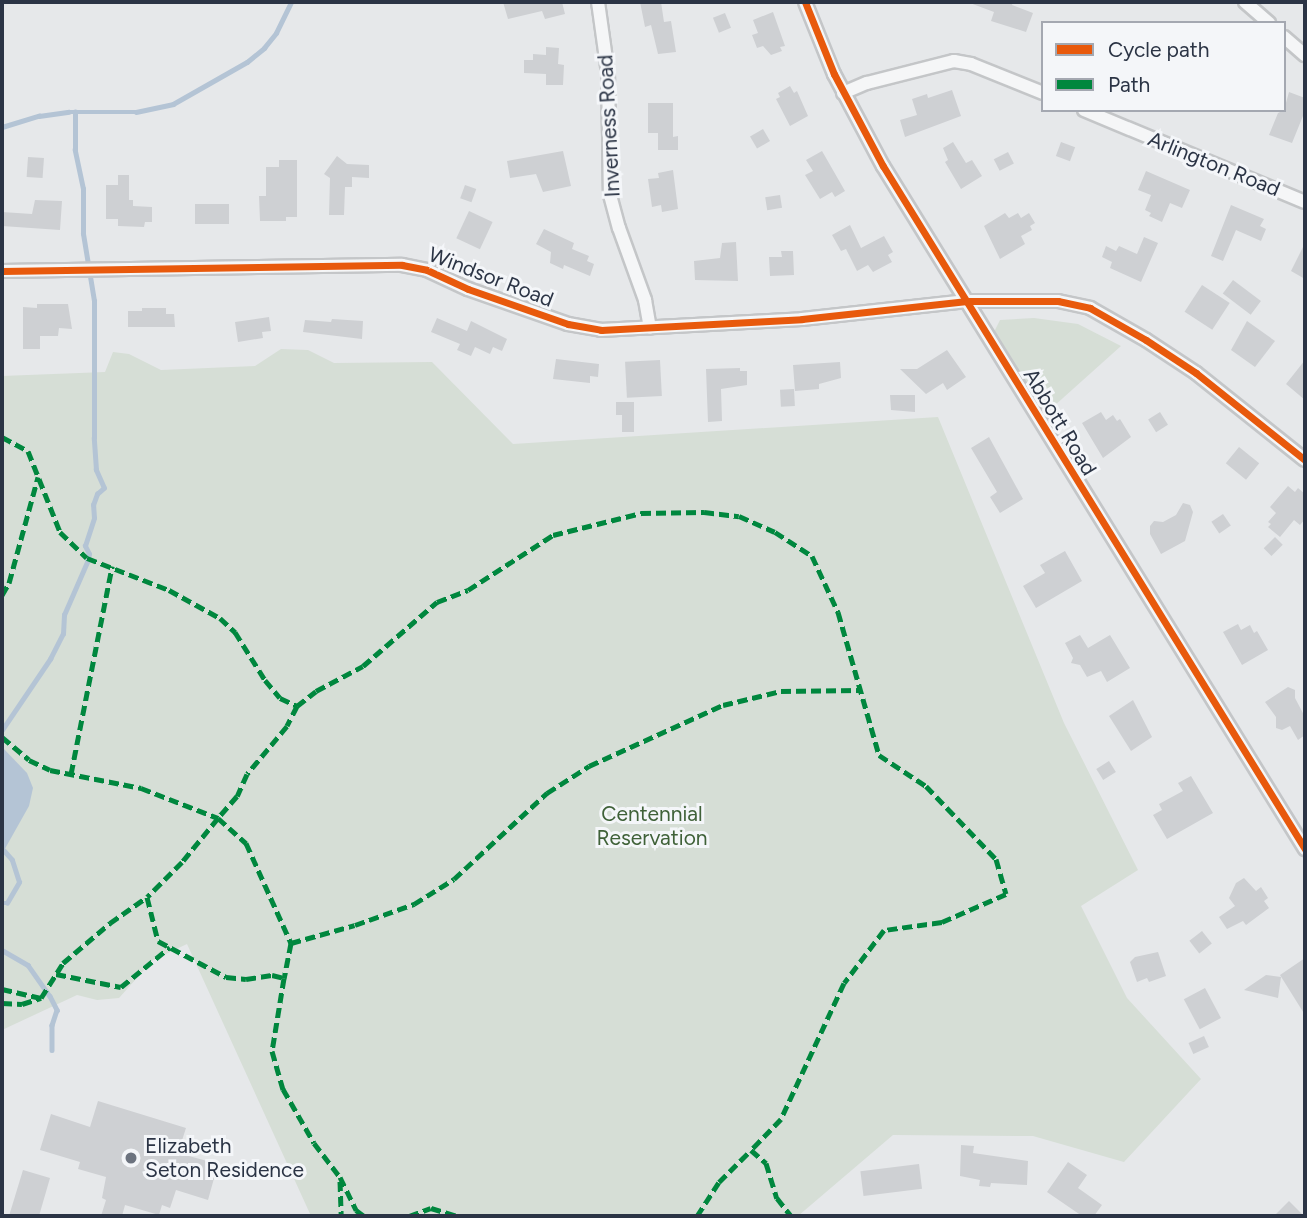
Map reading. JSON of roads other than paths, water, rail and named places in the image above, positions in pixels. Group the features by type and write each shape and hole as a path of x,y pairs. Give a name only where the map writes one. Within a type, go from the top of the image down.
{"street":[{"name":"Inverness Road","path":"598,2 608,73 610,195 619,229 645,300 650,328"},
{"name":"Abbott Road","path":"805,2 843,93 883,166 1305,849"},
{"path":"1245,2 1267,21"},
{"path":"1286,39 1305,55"},
{"path":"843,93 867,83 954,61 971,64 1041,92"},
{"name":"Arlington Road","path":"1089,112 1305,202"},
{"name":"Windsor Road","path":"2,271 402,265 427,270 468,289 579,328 612,330 802,319 967,301 1044,299 1074,303 1102,313 1196,373 1305,460"}],"water":[{"path":"2,747 27,773 33,788 29,806 2,854"}],"waterway":[{"path":"2,127 39,116 69,112 136,112 173,104 247,62 264,48 276,33 291,2"},
{"path":"2,730 50,659 63,634 64,615 89,554 85,546 94,518 93,505 97,494 104,488 96,470 94,301 83,234 83,189 75,150 75,112"},
{"path":"2,903 7,903 19,882 12,860 4,851"},
{"path":"2,950 28,965 50,996 57,1010 52,1025 52,1050"}],"place":[{"name":"Elizabeth Seton Residence","path":"131,1158"}],"park label":[{"name":"Centennial Reservation","path":"652,826"}]}
